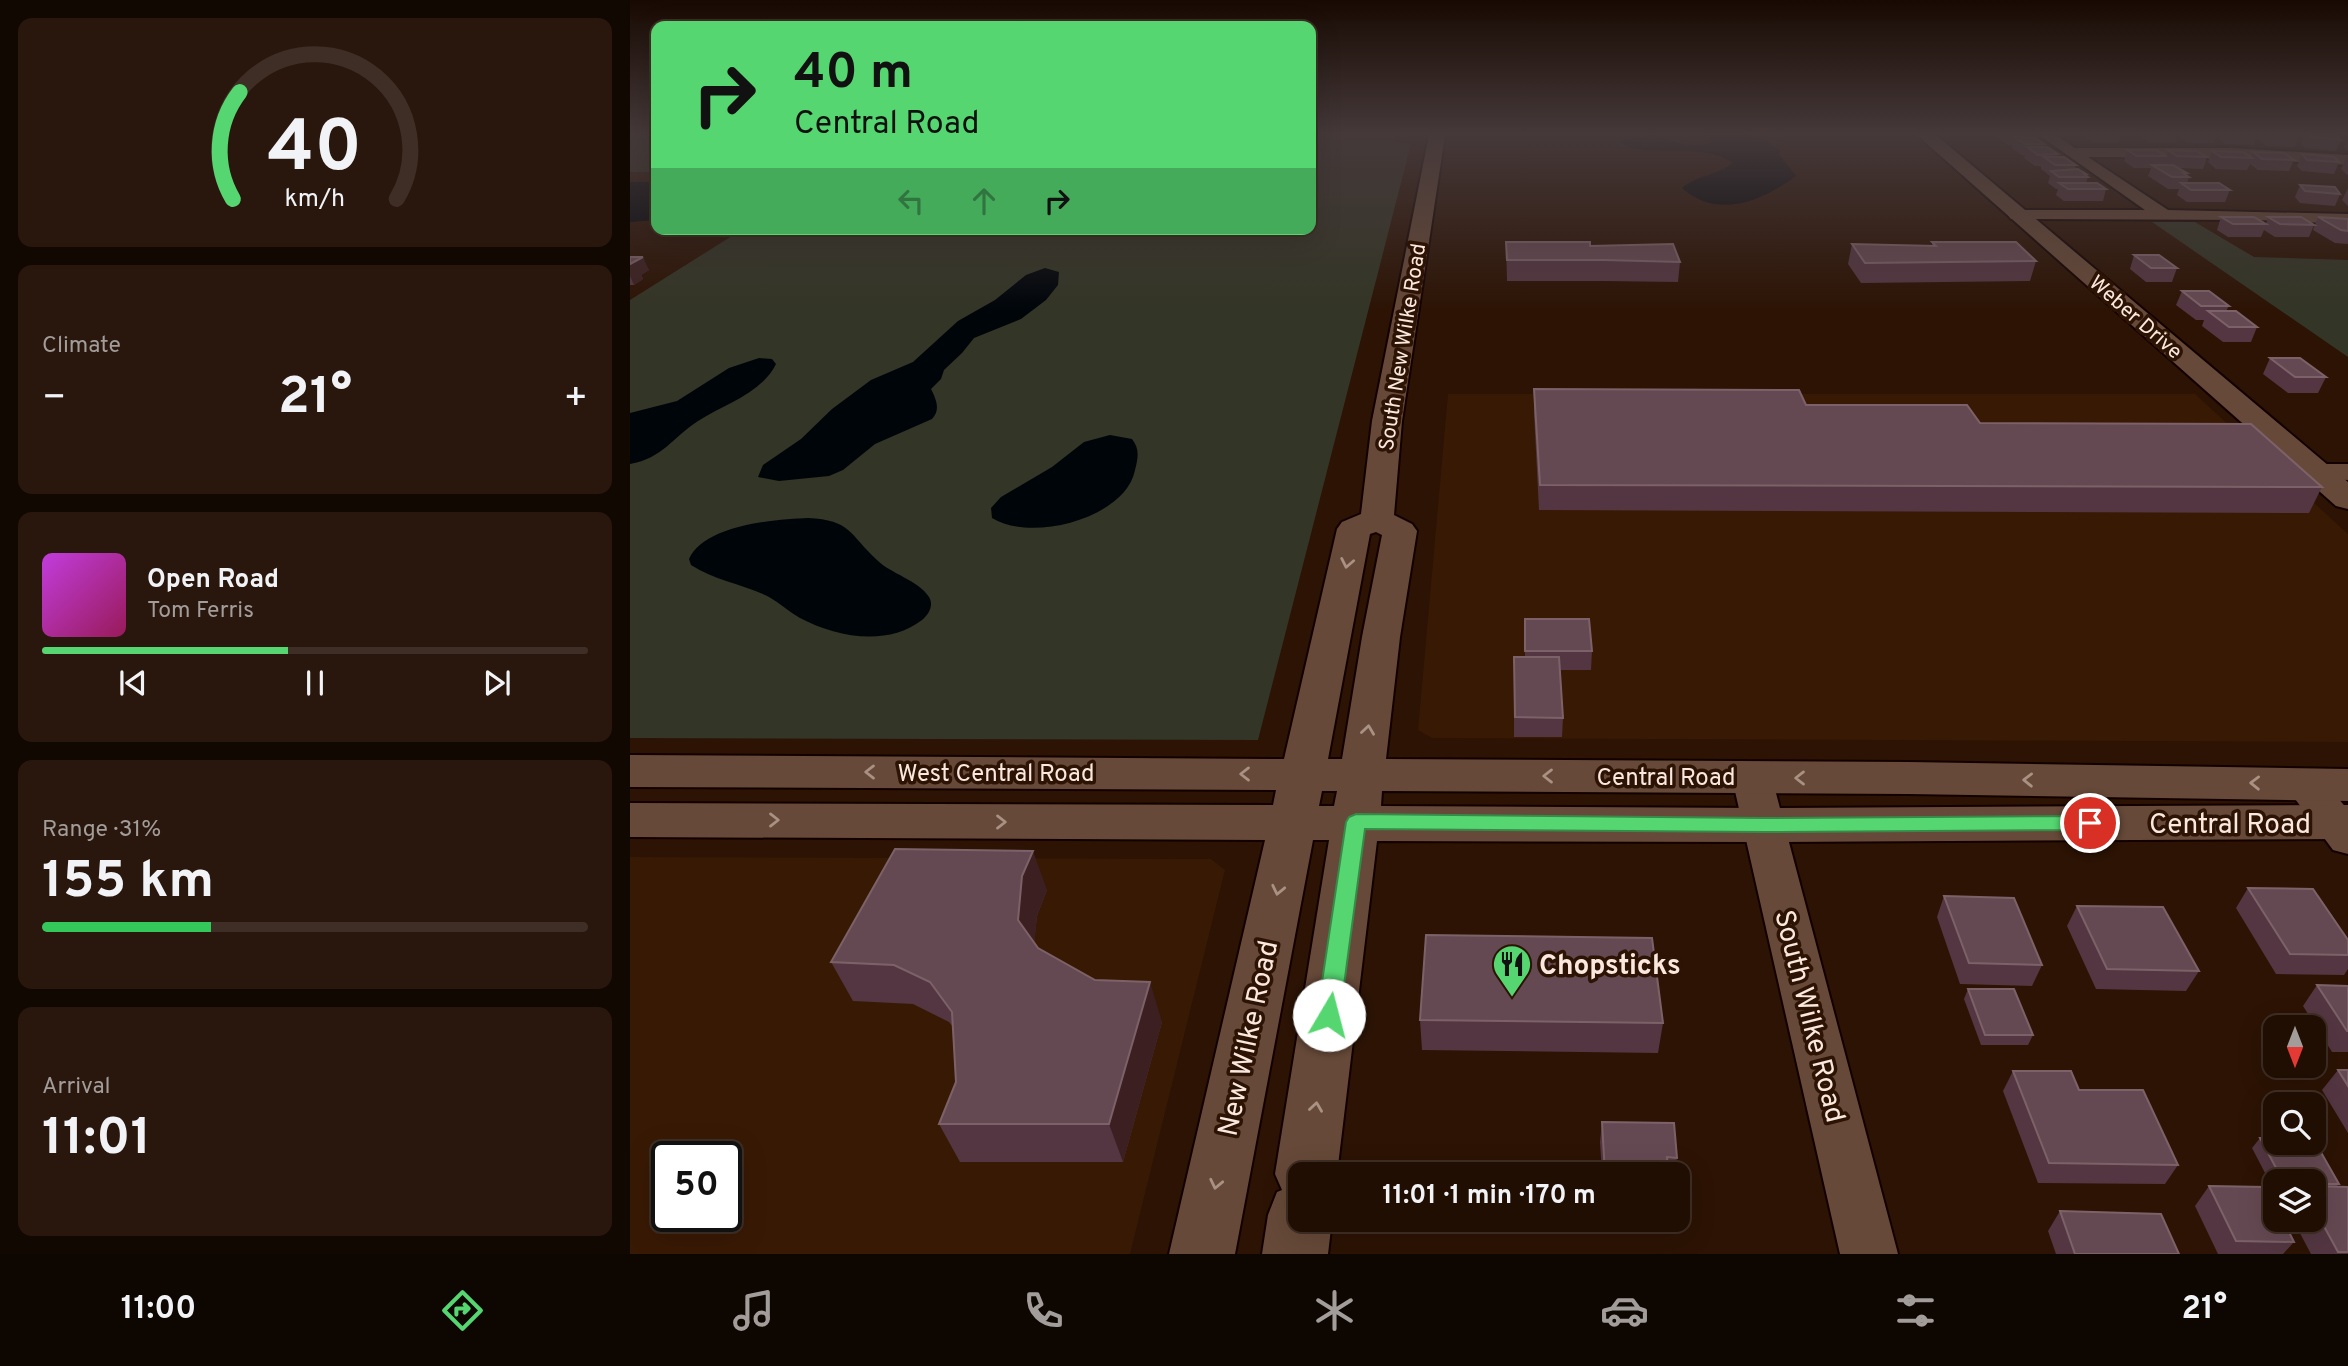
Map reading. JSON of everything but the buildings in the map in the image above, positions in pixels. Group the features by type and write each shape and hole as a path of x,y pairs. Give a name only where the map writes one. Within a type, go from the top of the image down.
{"main road":[{"name":"South New Wilke Road","path":"1377,519 1387,421 1427,194"},
{"name":"Weber Drive","path":"1992,194 2348,499"},
{"path":"1298,799 1354,529 1377,519 1400,531 1381,637 1308,1162"},
{"name":"West Central Road","path":"630,771 1298,799"},
{"name":"Central Road","path":"1359,798 1752,778 2304,784 2345,817"},
{"name":"Central Road","path":"1359,798 1763,825 2345,817"},
{"name":"West Central Road","path":"630,820 1359,798"},
{"name":"New Wilke Road","path":"1202,1254 1298,799"},
{"path":"1295,1254 1298,1232"}],"street":[{"path":"2133,194 2163,214"},
{"path":"2017,215 2163,214 2348,219"},
{"path":"2318,472 2348,472"},
{"name":"South Wilke Road","path":"1752,778 1869,1254"}],"shaded area":[{"path":"630,194 651,194 651,220 630,222"},
{"path":"1690,194 1768,194 1725,205 1696,198"},
{"path":"1045,268 1059,272 1058,285 1046,300 1021,319 974,338 944,370 941,379 931,389 937,408 932,419 875,444 843,470 829,476 779,481 758,477 763,465 801,439 832,409 871,380 913,362 958,321 995,300 1026,275"},
{"path":"759,358 772,359 776,364 752,391 698,421 651,457 630,464 630,413 677,401 729,368"},
{"path":"1448,394 2195,394 2348,534 2348,742 1432,738 1418,730"},
{"path":"1110,435 1132,439 1138,454 1128,487 1114,501 1096,513 1052,526 1030,528 1009,525 992,518 991,508 1001,497 1052,467 1084,442"},
{"path":"808,518 841,525 883,565 918,586 930,600 931,606 927,615 893,634 845,634 814,625 769,597 691,565 689,559 697,548 709,538 725,531 760,522"},
{"path":"630,857 1211,859 1225,870 1130,1254 630,1254"}],"green space":[{"path":"1316,194 1398,194 1258,740 630,738 630,300 733,235 1316,235"},
{"path":"2152,222 2195,222 2254,257 2348,260 2348,357"}],"place":[{"name":"Chopsticks","path":"1512,998"}],"route":[{"path":"1329,1015 1356,822 1763,825 2090,823"}]}
